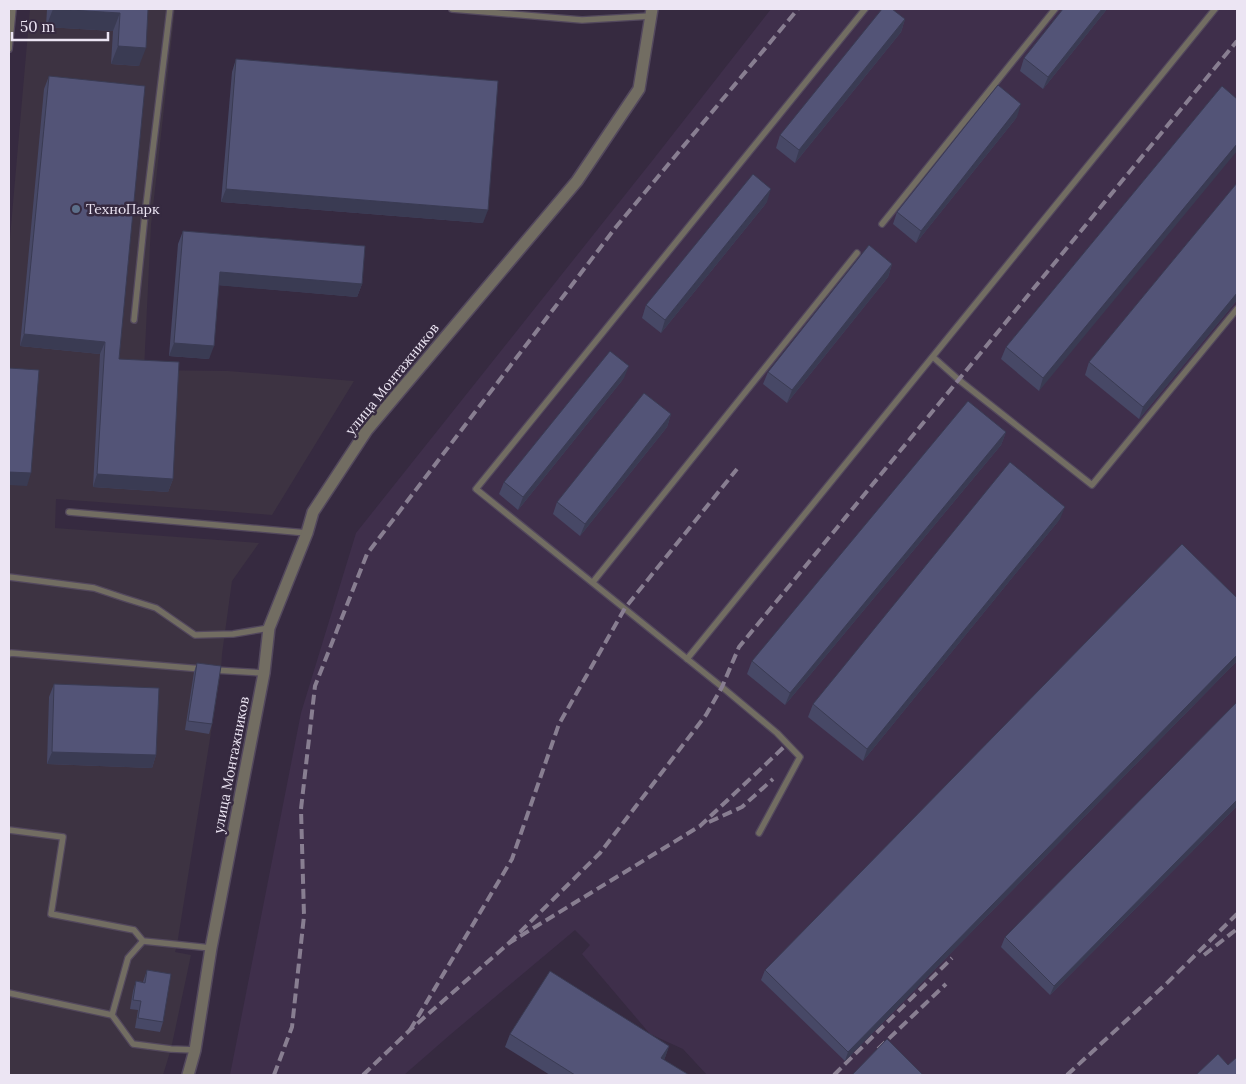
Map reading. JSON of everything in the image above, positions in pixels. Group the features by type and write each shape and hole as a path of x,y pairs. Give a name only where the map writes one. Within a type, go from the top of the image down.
{"street":[{"name":"улица Монтажников","path":"188,1075 195,1050 210,948 264,673 269,628 307,533 313,512 367,430 577,181 640,89 652,12"}],"lane":[{"path":"9,49 13,9"},
{"path":"134,320 170,9"},
{"path":"452,9 582,20 652,12"},
{"path":"759,832 800,757 777,733 476,489 865,9"},
{"path":"882,224 1055,9"},
{"path":"687,659 1215,9"},
{"path":"593,582 857,253"},
{"path":"932,357 958,380 1092,485 1237,309"},
{"path":"69,512 307,533"},
{"path":"9,577 94,588 156,608 195,635 233,634 269,628"},
{"path":"9,654 264,673"},
{"path":"9,830 63,837 51,914 134,930 143,941 210,948"},
{"path":"112,1016 128,958 143,941"},
{"path":"9,993 112,1016 133,1044 195,1050"}],"shaded area":[{"path":"30,9 175,9 151,225 144,370 228,371 354,381 272,515 56,499 55,528 259,543 232,581 221,670 175,952 191,955 171,1049 163,1075 9,1075 9,249"},
{"path":"771,9 1237,9 1237,1075 707,1075 683,1049 650,1034 582,954 590,945 575,930 404,1075 230,1075 301,713 356,533"}],"building":[{"path":"54,9 148,9 146,48 118,46 120,13"},
{"path":"882,9 892,9 905,19 799,150 780,135"},
{"path":"1063,9 1102,9 1048,77 1024,58"},
{"path":"236,59 498,81 488,210 226,189"},
{"path":"49,76 145,86 119,359 179,362 173,479 97,474 105,342 24,334"},
{"path":"998,85 1021,104 921,231 897,212"},
{"path":"1222,86 1237,99 1237,144 1043,378 1006,347"},
{"path":"753,174 771,189 665,320 646,305"},
{"path":"1237,183 1237,293 1143,407 1089,362"},
{"path":"183,231 365,246 362,284 220,272 214,346 174,343"},
{"path":"869,245 892,264 792,390 768,372"},
{"path":"610,351 629,366 523,497 504,482"},
{"path":"9,368 39,370 31,473 9,472"},
{"path":"644,393 671,414 585,524 557,502"},
{"path":"968,401 1006,432 790,693 752,661"},
{"path":"1010,462 1065,507 867,749 813,704"},
{"path":"1182,544 1237,598 1237,655 848,1052 765,970"},
{"path":"197,663 221,666 212,724 188,721"},
{"path":"54,684 159,688 156,755 52,752"},
{"path":"1237,702 1237,800 1054,986 1005,937"},
{"path":"147,970 171,974 163,1022 138,1018 141,1001 133,1000 136,981 145,983"},
{"path":"550,971 669,1046 661,1058 689,1075 575,1075 510,1034"},
{"path":"887,1039 923,1075 852,1075"},
{"path":"1218,1054 1228,1065 1237,1057 1237,1075 1196,1075"}],"railway":[{"path":"274,1075 292,1027 304,916 301,809 315,686 367,554 616,227 798,9"},
{"path":"509,943 600,853 706,715 722,687 739,647 1237,41"},
{"path":"410,1030 512,859 559,724 625,608 737,469"},
{"path":"363,1075 410,1030 509,943 700,826 784,747"},
{"path":"709,822 742,807 773,779"},
{"path":"1067,1075 1166,984 1237,914"},
{"path":"1204,955 1237,929"},
{"path":"834,1075 952,958"},
{"path":"878,1049 946,984"}],"place":[{"name":"ТехноПарк","path":"76,209"}]}
